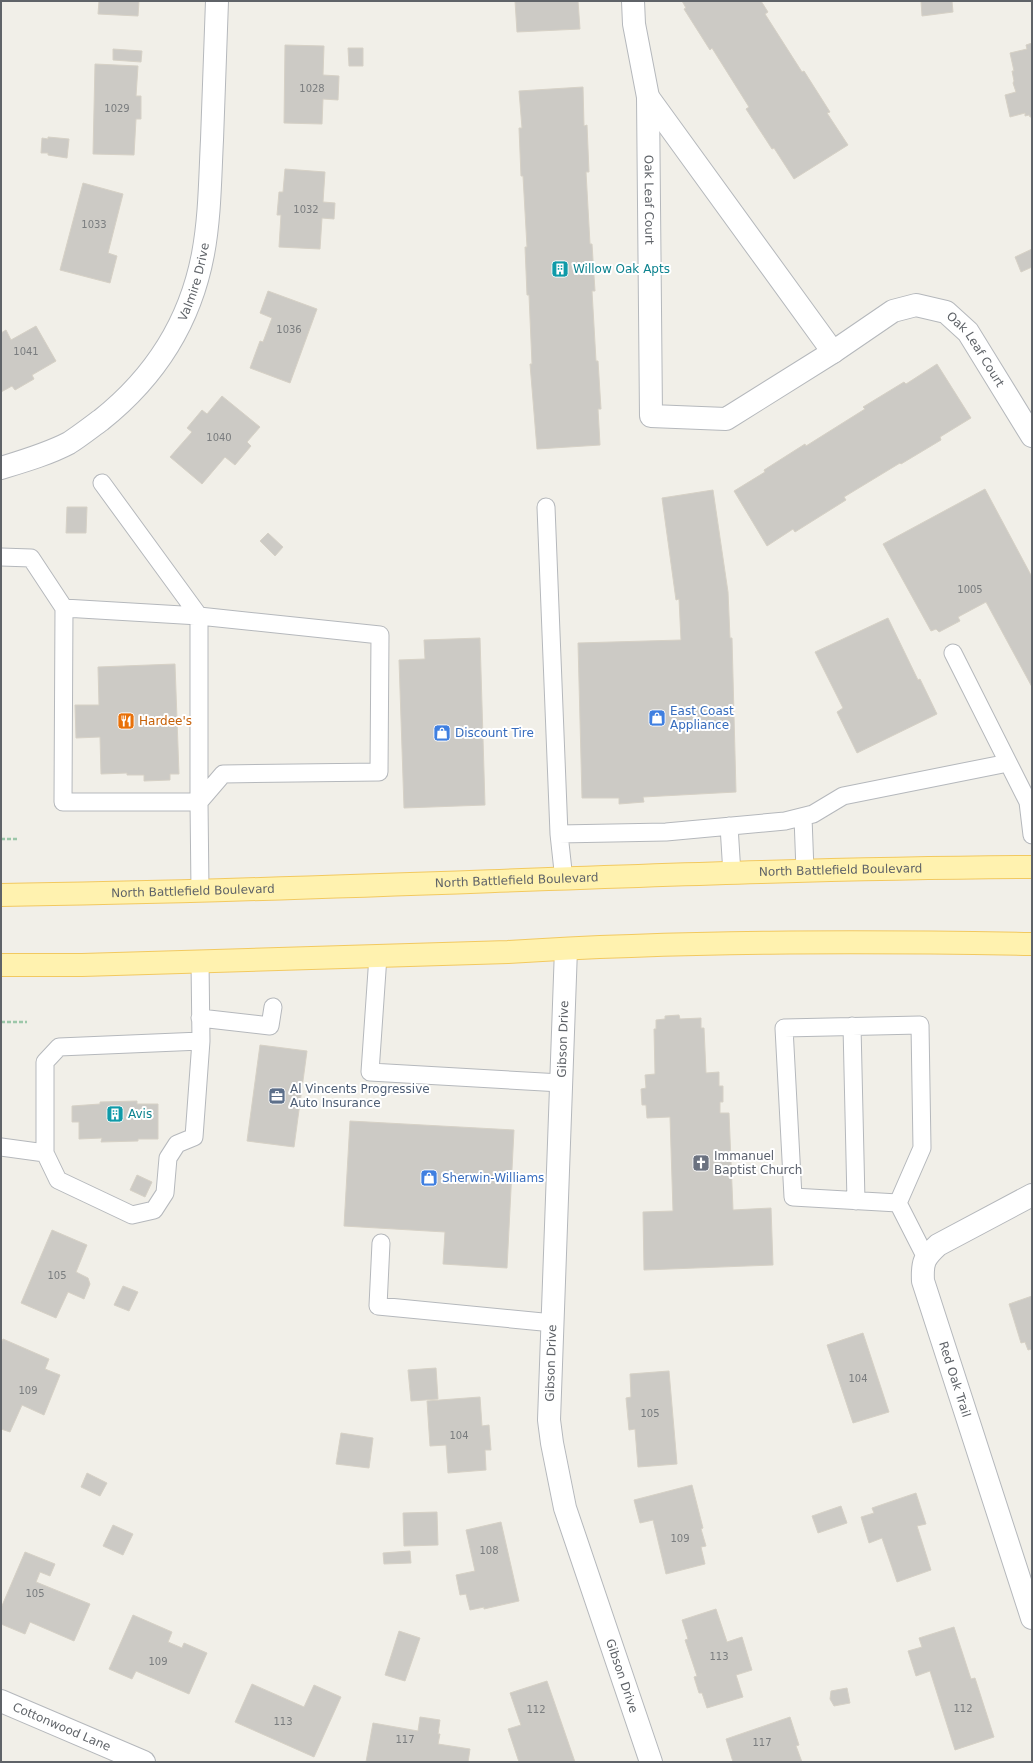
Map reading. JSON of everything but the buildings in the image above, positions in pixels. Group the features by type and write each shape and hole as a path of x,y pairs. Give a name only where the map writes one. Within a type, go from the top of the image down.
{"main road":[{"name":"North Battlefield Boulevard","path":"1,895 200,891 805,871 1032,867"},
{"path":"1,965 82,965 778,942 1032,944"}],"street":[{"name":"Valmire Drive","path":"1,468 33,458 68,443 119,406 144,380 162,356 184,316 192,296 203,254 209,200 217,1"},
{"path":"632,1 634,24 648,97 833,352"},
{"name":"Oak Leaf Court","path":"648,97 651,416 726,419 833,352 893,311 916,305 946,312 968,332 1032,436"},
{"name":"Gibson Drive","path":"566,949 549,1420 565,1508 651,1762"},
{"path":"926,1256 938,1245 1032,1195"},
{"name":"Red Oak Trail","path":"926,1256 922,1273 923,1281 1032,1618"},
{"name":"Cottonwood Lane","path":"1,1701 144,1762"}],"lane":[{"path":"102,483 199,616 200,891"},
{"path":"546,507 559,834 564,880"},
{"path":"1,557 31,558 64,608 63,802 199,802 223,774 379,772 380,635 199,616 64,608"},
{"path":"954,653 1028,802 1032,835"},
{"path":"559,834 666,832 786,821 813,814 843,796 1008,763"},
{"path":"803,817 805,871"},
{"path":"729,826 732,874"},
{"path":"378,956 370,1072 561,1083"},
{"path":"200,961 201,1041 194,1137 176,1144 168,1158 165,1193 154,1210 132,1215 58,1180 44,1153 45,1062 59,1047 201,1041"},
{"path":"200,1018 270,1026 273,1007"},
{"path":"920,1025 922,1148 898,1203 793,1197 784,1028 920,1025"},
{"path":"852,1026 856,1201"},
{"path":"1,1147 44,1153"},
{"path":"898,1203 926,1256"},
{"path":"381,1243 378,1306 553,1323"}],"path":[{"path":"1,839 18,839"},
{"path":"1,1022 27,1022"}],"place":[{"name":"Willow Oak Apts","path":"560,269"},
{"name":"East Coast Appliance","path":"657,718"},
{"name":"Hardee's","path":"126,721"},
{"name":"Discount Tire","path":"442,733"},
{"name":"Al Vincents Progressive Auto Insurance","path":"277,1096"},
{"name":"Avis","path":"115,1114"},
{"name":"Immanuel Baptist Church","path":"701,1163"},
{"name":"Sherwin-Williams","path":"429,1178"}]}
